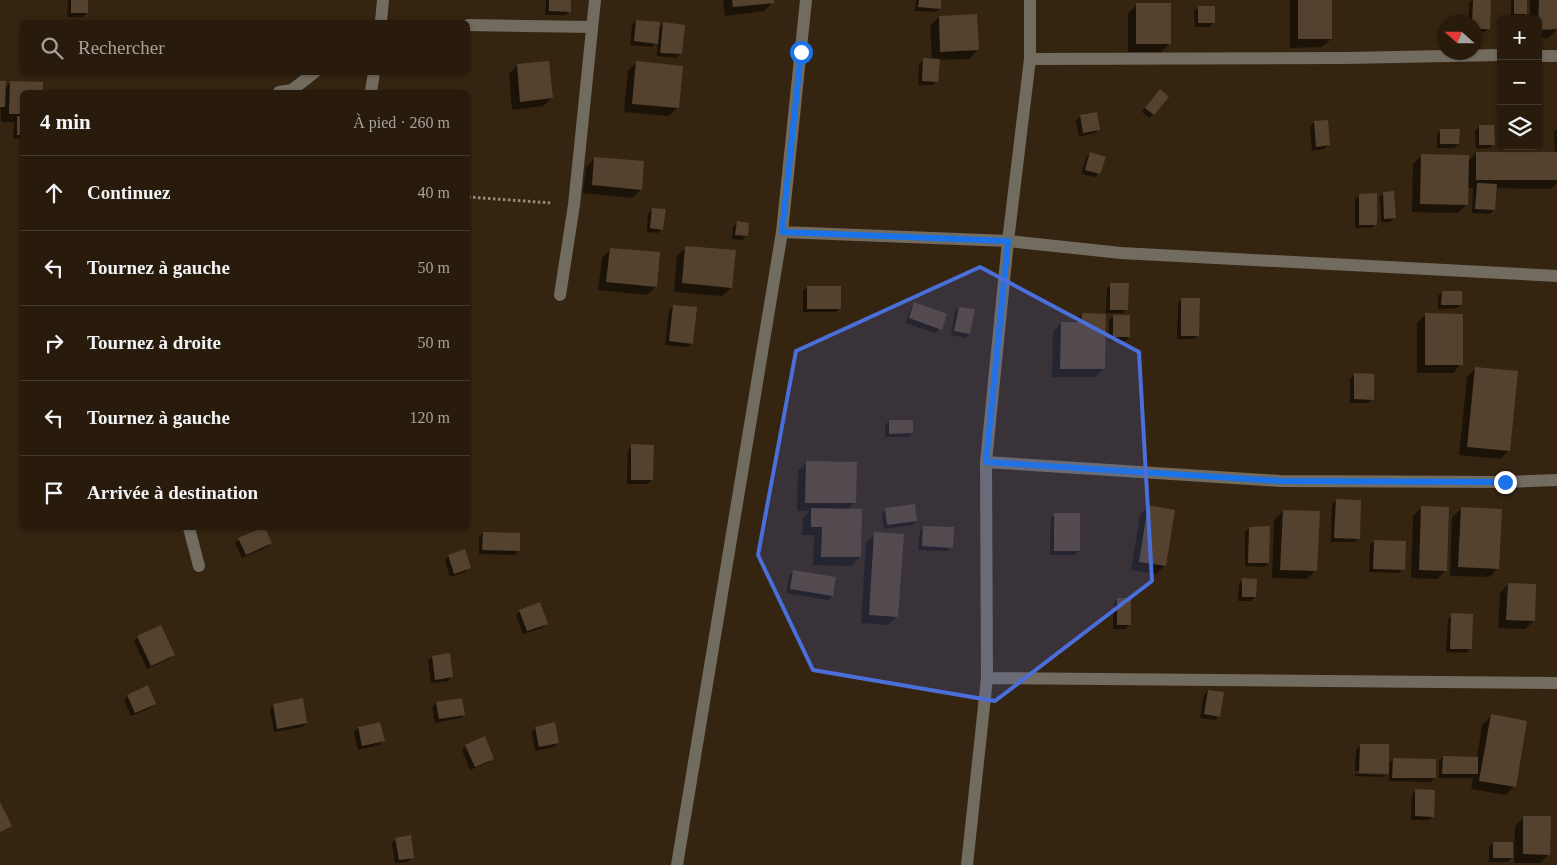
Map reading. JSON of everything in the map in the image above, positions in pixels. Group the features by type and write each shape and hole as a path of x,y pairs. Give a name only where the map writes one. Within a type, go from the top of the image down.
{"street":[{"path":"381,20 383,0"},
{"path":"560,295 574,205 595,0"},
{"path":"677,865 782,232 806,0"},
{"path":"967,865 987,678 986,462 1008,241 1030,59 1030,0"},
{"path":"470,25 592,26"},
{"path":"1030,59 1344,58 1497,55"},
{"path":"1542,56 1557,56"},
{"path":"292,90 311,75"},
{"path":"372,90 374,75"},
{"path":"782,232 1008,241 1121,253 1557,276"},
{"path":"986,462 1280,481 1505,482 1557,480"},
{"path":"189,530 199,566"},
{"path":"987,678 1557,683"}],"path":[{"path":"470,197 574,205"}],"highlighted area":[{"path":"980,267 1139,352 1152,581 995,701 813,670 758,555 796,351"}],"building":[{"path":"71,0 88,0 88,13 71,13"},
{"path":"549,0 571,0 571,12 549,11"},
{"path":"732,0 774,0 774,3 733,7"},
{"path":"919,0 941,0 941,9 918,7"},
{"path":"1298,0 1332,0 1332,39 1298,39"},
{"path":"1473,0 1491,0 1490,29 1482,29 1482,15 1472,15"},
{"path":"1514,0 1527,0 1527,14 1514,14"},
{"path":"1539,0 1557,0 1557,29 1542,30 1542,15 1538,15"},
{"path":"1136,3 1171,3 1171,44 1136,44"},
{"path":"1198,6 1215,6 1215,23 1198,23"},
{"path":"977,14 979,50 940,52 939,16"},
{"path":"636,20 660,22 658,44 634,41"},
{"path":"663,22 685,25 682,54 660,53"},
{"path":"923,58 940,59 938,82 922,81"},
{"path":"549,61 553,98 520,102 517,64"},
{"path":"636,61 683,66 679,108 632,104"},
{"path":"0,81 6,81 5,107 0,107"},
{"path":"10,81 43,82 43,90 20,90 20,114 9,114"},
{"path":"1160,89 1169,97 1154,115 1145,108"},
{"path":"1097,112 1100,130 1083,133 1080,115"},
{"path":"17,116 20,117 20,135 17,135"},
{"path":"1328,120 1330,145 1316,147 1314,121"},
{"path":"1479,125 1494,125 1495,145 1479,145"},
{"path":"1440,129 1460,129 1459,144 1440,144"},
{"path":"1090,152 1106,157 1100,174 1085,170"},
{"path":"1476,152 1557,152 1557,180 1476,180"},
{"path":"1421,154 1469,155 1468,205 1420,204"},
{"path":"594,157 644,161 642,190 592,185"},
{"path":"1477,183 1497,184 1495,210 1475,209"},
{"path":"1394,191 1396,218 1384,219 1383,192"},
{"path":"1377,193 1377,225 1359,225 1359,194"},
{"path":"652,208 666,209 663,230 650,228"},
{"path":"737,221 749,223 748,236 735,235"},
{"path":"685,246 736,250 732,288 682,283"},
{"path":"610,248 660,252 657,287 606,282"},
{"path":"1110,283 1129,283 1128,310 1110,310"},
{"path":"807,286 841,286 841,309 807,309"},
{"path":"1442,291 1462,291 1462,305 1441,305"},
{"path":"1181,298 1200,298 1199,336 1181,336"},
{"path":"914,302 947,314 942,330 909,318"},
{"path":"673,305 697,307 693,344 669,341"},
{"path":"959,307 975,309 970,334 954,331"},
{"path":"1082,313 1106,314 1105,369 1060,369 1061,322 1081,322"},
{"path":"1425,313 1463,314 1463,365 1425,365"},
{"path":"1113,315 1130,315 1130,337 1113,337"},
{"path":"1475,367 1518,371 1510,451 1467,447"},
{"path":"1354,373 1374,374 1374,400 1354,399"},
{"path":"889,420 913,420 913,433 889,434"},
{"path":"631,444 654,445 653,480 631,480"},
{"path":"806,461 857,462 856,503 805,503"},
{"path":"1336,499 1361,500 1360,539 1334,538"},
{"path":"915,504 917,521 887,525 885,508"},
{"path":"1148,505 1175,510 1166,566 1139,562"},
{"path":"1421,506 1449,507 1447,571 1419,570"},
{"path":"1461,507 1502,509 1499,569 1458,567"},
{"path":"811,508 862,509 861,557 821,557 822,527 811,527"},
{"path":"1283,510 1320,511 1317,571 1280,570"},
{"path":"1054,513 1080,513 1080,551 1054,551"},
{"path":"923,526 954,527 953,548 922,546"},
{"path":"1270,526 1269,563 1248,563 1249,527"},
{"path":"257,530 266,530 272,543 246,555 238,538"},
{"path":"483,532 520,533 520,551 482,550"},
{"path":"874,532 904,534 898,617 869,615"},
{"path":"1374,540 1406,541 1405,570 1373,569"},
{"path":"465,549 471,568 454,574 448,555"},
{"path":"793,570 836,577 833,596 790,589"},
{"path":"1242,578 1257,579 1256,597 1242,597"},
{"path":"1508,583 1536,584 1535,621 1506,620"},
{"path":"1117,598 1131,598 1131,625 1117,625"},
{"path":"540,602 548,624 527,631 519,610"},
{"path":"1451,613 1473,614 1472,649 1450,649"},
{"path":"161,625 175,655 151,666 137,636"},
{"path":"450,653 453,677 435,680 432,656"},
{"path":"148,685 156,704 135,713 127,695"},
{"path":"1208,690 1224,692 1220,717 1204,714"},
{"path":"303,698 307,723 277,729 273,704"},
{"path":"462,698 465,715 439,719 436,702"},
{"path":"1491,714 1527,721 1516,787 1479,781"},
{"path":"380,722 385,741 362,746 358,727"},
{"path":"555,722 559,743 539,747 535,727"},
{"path":"485,736 494,759 475,767 465,745"},
{"path":"1360,744 1389,744 1389,774 1359,773"},
{"path":"1443,756 1478,757 1478,774 1442,774"},
{"path":"1393,758 1436,759 1436,778 1392,778"},
{"path":"1415,789 1435,790 1434,817 1415,816"},
{"path":"0,802 12,826 0,832"},
{"path":"1523,816 1551,816 1550,855 1523,854"},
{"path":"411,835 414,858 399,860 395,838"},
{"path":"1493,842 1513,842 1513,858 1493,858"}],"route":[{"path":"801,52 782,232 1008,241 986,462 1280,481 1505,482"}]}
